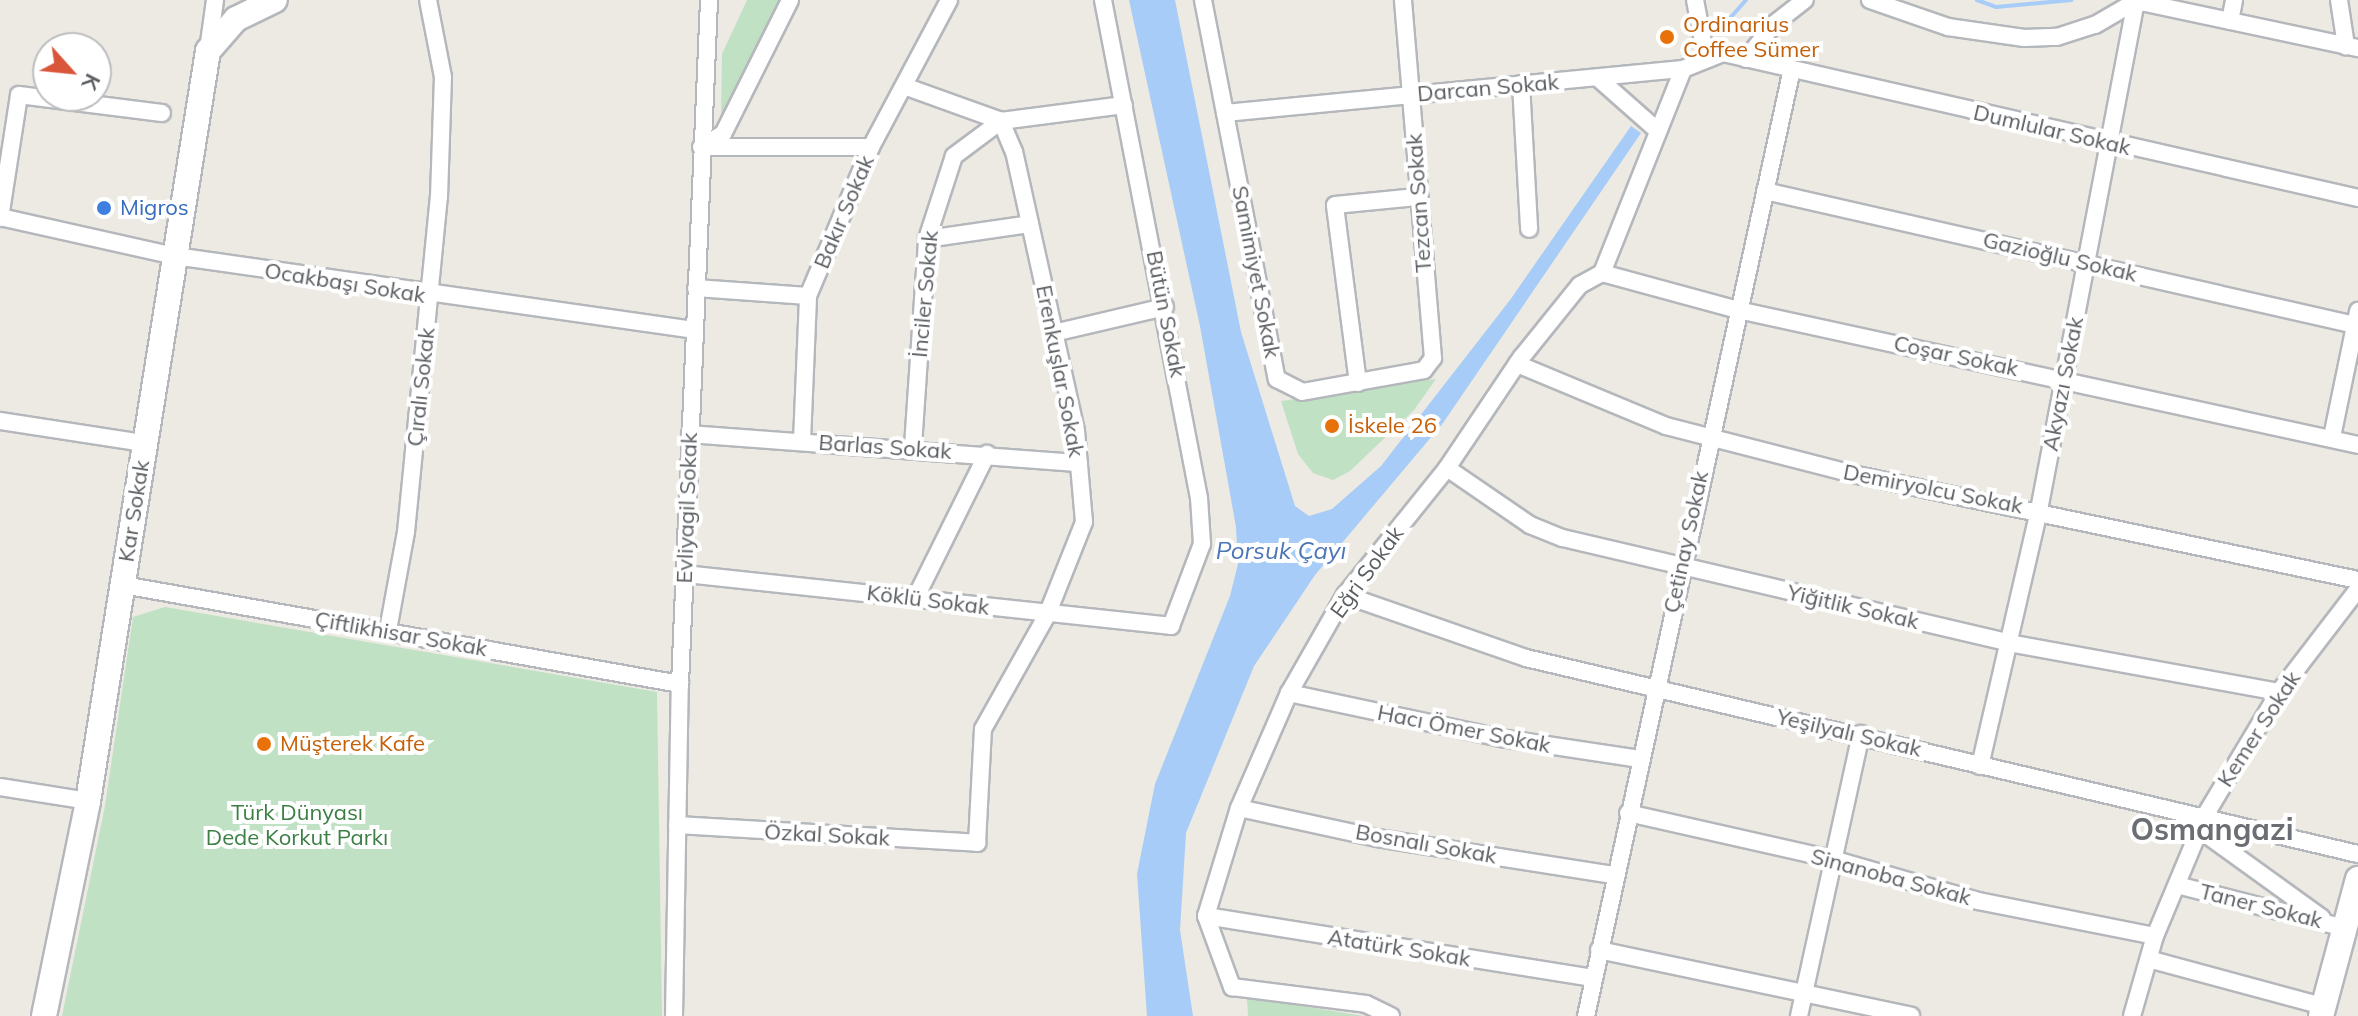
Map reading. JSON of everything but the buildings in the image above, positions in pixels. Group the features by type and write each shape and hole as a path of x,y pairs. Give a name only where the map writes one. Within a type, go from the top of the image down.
{"street":[{"path":"208,51 236,19 274,0"},
{"name":"Çıralı Sokak","path":"388,630 406,532 430,296 443,77 428,0"},
{"name":"Evliyagil Sokak","path":"674,1016 680,684 709,0"},
{"path":"701,147 723,134 790,0"},
{"name":"Bakır Sokak","path":"802,441 808,296 871,147 949,0"},
{"name":"Bütün Sokak","path":"1103,0 1165,307 1199,498 1202,544 1171,626"},
{"name":"Samimiyet Sokak","path":"1203,0 1277,379 1302,392 1424,370 1433,358"},
{"name":"Tezcan Sokak","path":"1403,0 1417,197 1433,358"},
{"path":"1695,0 1706,57 1723,53 1746,59 1774,24 1805,0"},
{"path":"1870,0 1948,27 2024,38 2057,37 2095,25 2136,0 2352,47 2339,0"},
{"name":"Akyazı Sokak","path":"1980,766 2039,510 2136,0"},
{"path":"2230,21 2234,0"},
{"name":"Kar Sokak","path":"44,1016 88,801 216,3"},
{"name":"Darcan Sokak","path":"1225,113 1683,69 1706,57"},
{"name":"Dumlular Sokak","path":"1746,59 2358,198"},
{"path":"1602,273 1683,69"},
{"name":"Çetinay Sokak","path":"1586,1016 1613,875 1792,69"},
{"path":"1598,78 1658,131"},
{"path":"1521,84 1529,229"},
{"path":"904,86 1001,121 1124,105"},
{"path":"0,217 19,95 162,113"},
{"name":"Erenkuşlar Sokak","path":"977,843 983,729 1047,615 1084,522 1079,463 1054,333 1014,152 1001,121"},
{"name":"İnciler Sokak","path":"913,446 927,239 954,156 1001,121"},
{"path":"701,147 871,147"},
{"name":"Gazioğlu Sokak","path":"1765,191 2087,263 2357,318"},
{"path":"1358,383 1335,205 1417,197"},
{"name":"Ocakbaşı Sokak","path":"0,217 175,256 430,296 694,330"},
{"path":"927,239 1030,224"},
{"name":"Coşar Sokak","path":"1602,273 1738,310 2064,378 2358,445"},
{"name":"Eğri Sokak","path":"1206,916 1239,808 1289,693 1345,595 1447,468 1517,364 1580,285 1602,273"},
{"path":"696,288 808,296"},
{"path":"1054,333 1165,307"},
{"path":"2332,437 2357,318"},
{"name":"Demiryolcu Sokak","path":"1517,364 1666,426 1857,475 2039,510 2358,580"},
{"path":"0,421 144,443"},
{"name":"Barlas Sokak","path":"690,434 913,446 1079,463"},
{"path":"916,597 987,454"},
{"name":"Yiğitlik Sokak","path":"1447,468 1530,525 1563,538 2009,643 2279,692"},
{"name":"Köklü Sokak","path":"685,574 1171,626"},
{"name":"Çiftlikhisar Sokak","path":"123,585 680,684"},
{"name":"Kemer Sokak","path":"2132,1016 2152,960 2155,936 2206,814 2279,692 2358,589"},
{"name":"Yeşilyalı Sokak","path":"1345,595 1526,658 1656,685 1678,696 1861,734 1980,766 2206,814 2358,854"},
{"name":"Hacı Ömer Sokak","path":"1289,693 1501,738 1640,759"},
{"path":"1799,1016 1861,734"},
{"path":"0,787 88,801"},
{"name":"Bosnalı Sokak","path":"1239,808 1377,838 1613,875"},
{"name":"Sinanoba Sokak","path":"1628,813 1832,859 1978,901 2155,936"},
{"name":"Özkal Sokak","path":"677,825 977,843"},
{"path":"2200,830 2336,926"},
{"path":"2152,960 2322,1011 2336,926 2358,879"},
{"name":"Taner Sokak","path":"2177,885 2336,926"},
{"path":"1206,916 1232,987 1366,1004 1391,1016"},
{"name":"Atatürk Sokak","path":"1206,916 1593,978"},
{"path":"1599,950 1805,991 1911,1016"}],"green space":[{"path":"747,0 779,0 721,121 722,54"},
{"path":"1436,379 1414,410 1350,471 1333,480 1313,473 1298,454 1281,401"},
{"name":"Türk Dünyası Dede Korkut Parkı","path":"165,607 657,692 662,1016 62,1016 105,806 133,617"},
{"path":"1247,997 1364,1016 1248,1016"}],"water":[{"name":"Porsuk Çayı","path":"1129,0 1175,0 1241,332 1295,506 1309,516 1332,509 1381,466 1510,300 1631,126 1641,133 1443,423 1315,575 1254,666 1186,833 1180,930 1193,1016 1147,1016 1137,874 1155,784 1230,596 1238,564 1236,527 1200,326"}],"waterway":[{"path":"1717,33 1746,0"},
{"path":"1977,0 1996,7 2072,0"}],"place":[{"name":"Ordinarius Coffee Sümer","path":"1667,37"},
{"name":"Migros","path":"104,208"},
{"name":"İskele 26","path":"1332,426"},
{"name":"Müşterek Kafe","path":"264,744"}],"district":[{"name":"Osmangazi","path":"2212,829"}]}
